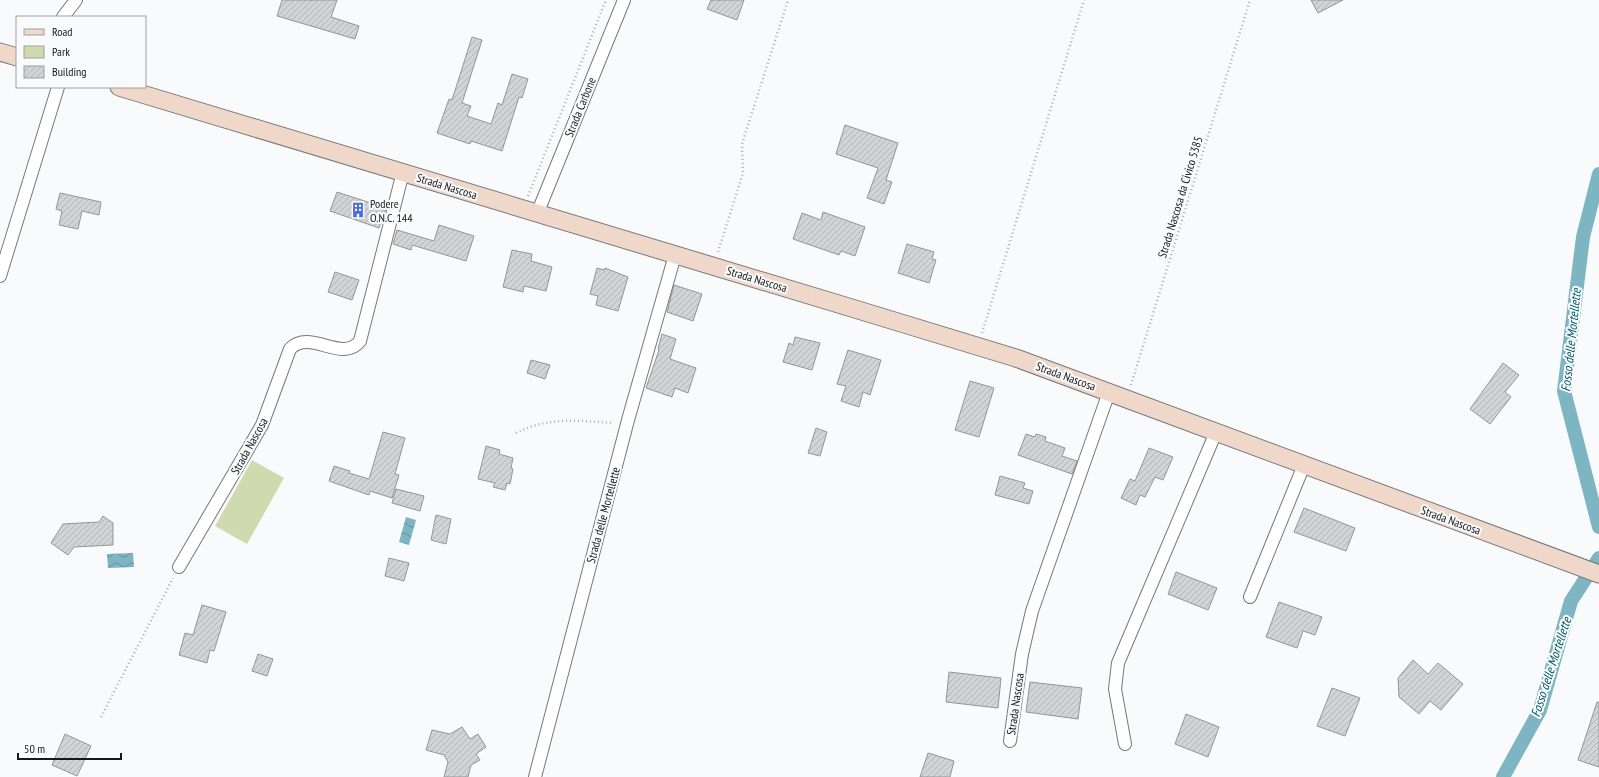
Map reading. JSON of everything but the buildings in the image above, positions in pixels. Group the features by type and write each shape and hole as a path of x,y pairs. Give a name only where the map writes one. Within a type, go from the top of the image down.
{"street":[{"path":"64,16 76,0"},
{"name":"Strada Carbone","path":"530,211 624,0"},
{"path":"0,52 16,57"},
{"path":"0,276 58,88"},
{"name":"Strada Nascosa","path":"122,88 714,266 1038,366 1599,574"},
{"name":"Strada Nascosa","path":"179,567 262,425 290,349 296,344 308,342 349,349 354,347 360,341 403,172"},
{"name":"Strada delle Mortellette","path":"535,777 628,420 675,255"},
{"name":"Strada Nascosa","path":"1010,741 1022,654 1032,611 1109,392"},
{"path":"1126,744 1115,689 1118,663 1216,432"},
{"path":"1250,597 1304,465"}],"path":[{"path":"530,211 606,0"},
{"path":"714,266 743,173 742,144 788,0"},
{"path":"977,346 1084,0"},
{"name":"Strada Nascosa da Civico 5385","path":"1127,399 1250,0"},
{"path":"516,433 540,423 557,420 615,423 628,420"},
{"path":"101,716 179,567"}],"green space":[{"path":"252,460 284,478 247,544 215,526"}],"water":[{"path":"406,517 416,520 409,545 399,542"},
{"path":"133,553 134,567 108,568 107,554"}],"waterway":[{"name":"Fosso delle Mortellette","path":"1599,174 1583,237 1564,391 1599,527"},
{"name":"Fosso delle Mortellette","path":"1503,777 1540,710 1571,601 1599,558"}],"place":[{"name":"Podere O.N.C. 144","path":"358,210"}]}
